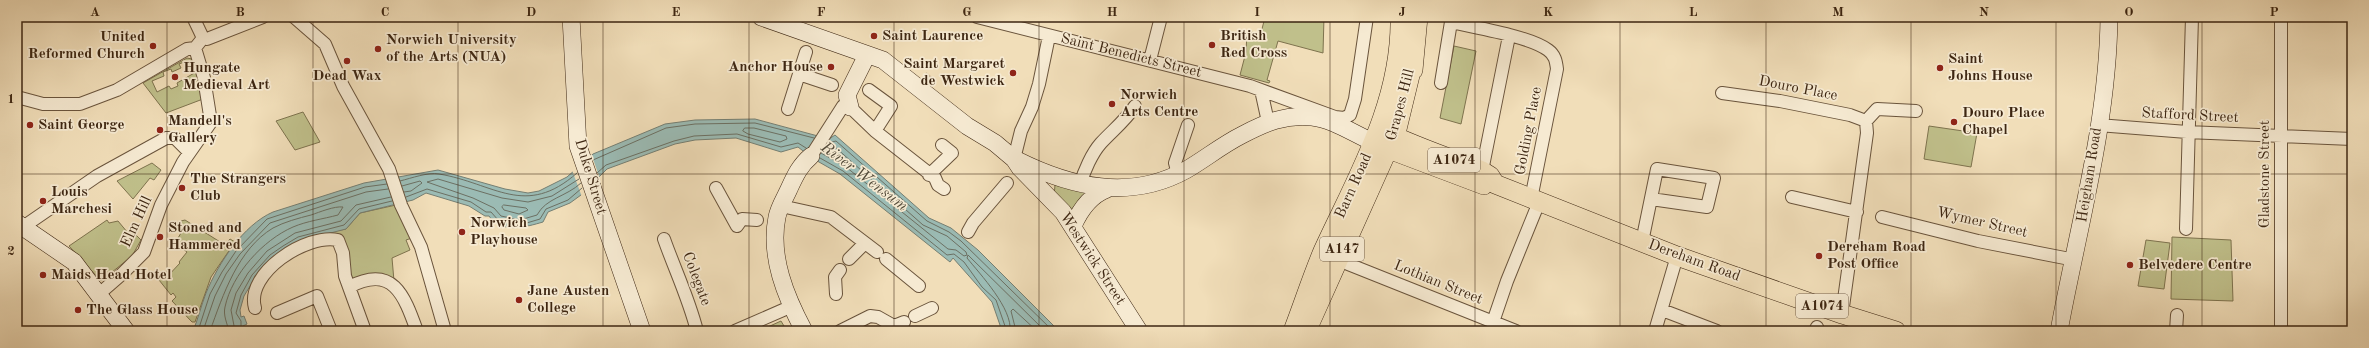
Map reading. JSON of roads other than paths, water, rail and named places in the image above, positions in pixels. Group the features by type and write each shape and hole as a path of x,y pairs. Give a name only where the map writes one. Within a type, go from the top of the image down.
{"main road":[{"name":"Grapes Hill","path":"1384,140 1394,83 1400,17"},
{"name":"Grapes Hill","path":"1418,17 1408,121 1412,138 1426,148"},
{"name":"Grapes Hill","path":"1384,140 1414,59"},
{"name":"Dereham Road","path":"1384,140 1426,148 1535,201 1677,256 1842,314 1896,331"},
{"name":"Dereham Road","path":"1384,140 1479,184 1487,186 1488,178"},
{"name":"Barn Road","path":"1293,331 1323,252 1384,140"},
{"name":"Barn Road","path":"1307,331 1384,140"}],"street":[{"path":"193,17 203,38"},
{"path":"203,38 207,39 262,17"},
{"path":"294,17 325,44 343,86 389,169 402,205 421,247 445,331"},
{"name":"Duke Street","path":"571,17 576,133 582,163 642,331"},
{"name":"Westwick Street","path":"761,17 883,60 967,126 995,143 1014,172 1064,212 1139,331"},
{"name":"Saint Benedicts Street","path":"977,17 1150,60 1261,90 1336,117 1344,118 1350,115 1355,99 1367,17"},
{"path":"1150,60 1161,17"},
{"name":"Heigham Road","path":"2059,331 2086,204 2098,126 2108,41 2109,17"},
{"path":"2186,229 2187,132 2192,17"},
{"name":"Gladstone Street","path":"2281,17 2281,331"},
{"name":"Golding Place","path":"1441,83 1451,22 1509,36 1547,50 1562,67 1535,201 1493,322"},
{"path":"968,232 973,223 1014,172 1021,131 1032,107 1040,84 1049,36"},
{"path":"1488,178 1511,57 1509,36"},
{"path":"17,97 48,104 80,104 117,90 188,49 195,48 203,38"},
{"name":"Elm Hill","path":"99,294 144,252 161,205 189,152 214,125 204,78 195,48"},
{"path":"788,109 806,52"},
{"path":"804,331 790,307 778,266 771,216 803,163 811,156 846,100 867,55"},
{"path":"799,74 832,85"},
{"path":"869,90 890,106 875,131"},
{"path":"1261,90 1268,122"},
{"name":"Douro Place","path":"1722,93 1736,93 1780,101 1850,115 1866,121"},
{"path":"846,100 875,131 929,175 935,178 938,185 944,189"},
{"path":"1080,185 1083,175 1100,144 1123,123 1135,106"},
{"path":"1842,314 1867,133 1866,121 1877,109 1916,111"},
{"path":"1014,172 1053,177 1080,185 1107,188 1134,188 1157,183 1178,174 1220,146 1268,122 1293,117 1313,117 1384,140"},
{"path":"1178,174 1175,163 1188,125"},
{"name":"Stafford Street","path":"2098,126 2187,132 2352,139"},
{"path":"126,331 74,262 20,225 97,176 166,138 174,138 189,152"},
{"path":"929,175 952,153 942,145"},
{"path":"1642,242 1657,169 1714,178 1707,208 1651,199"},
{"path":"716,188 737,226 742,219 771,216 832,217 864,244 882,255 919,286"},
{"path":"1073,226 1084,207 1098,192 1107,188"},
{"path":"1792,197 1857,212"},
{"name":"Wymer Street","path":"1882,217 1978,241 2075,260"},
{"path":"255,308 252,299 254,292 260,280 275,262 292,251 331,238 338,240 349,287 365,331"},
{"name":"Colegate","path":"664,239 690,304 697,331"},
{"path":"849,260 864,244"},
{"path":"1655,331 1677,256"},
{"name":"Lothian Street","path":"1348,264 1516,331"},
{"path":"836,294 836,277 840,270"},
{"path":"349,287 369,280 381,278 390,281 398,289 408,307 416,331"},
{"path":"277,313 317,296 331,331"},
{"path":"735,331 790,307"},
{"path":"915,316 932,308"},
{"path":"1662,310 1717,331"},
{"path":"2176,331 2177,315"},
{"path":"840,331 853,328 870,316 878,317 894,326 904,322"}],"water":[{"name":"River Wensum","path":"755,119 829,139 835,135 929,218 951,228 978,250 1059,331 1000,331 1001,328 992,302 953,258 950,262 840,174 812,158 798,147 781,152 736,138 695,140 675,144 607,169 581,195 570,203 548,212 543,222 529,226 514,228 500,225 494,222 489,216 485,216 469,206 426,193 413,200 360,213 346,229 299,241 291,246 255,278 244,296 240,310 241,317 244,316 247,324 243,326 245,330 193,331 211,282 233,246 252,226 273,212 364,183 438,170 505,189 528,193 539,191 567,177 593,154 665,124 695,120"}],"tunnel":[{"path":"926,82 931,76"}],"place":[{"name":"Saint Laurence","path":"874,36"},
{"name":"British Red Cross","path":"1212,45"},
{"name":"United Reformed Church","path":"153,46"},
{"name":"Norwich University of the Arts (NUA)","path":"378,49"},
{"name":"Dead Wax","path":"347,61"},
{"name":"Anchor House","path":"831,67"},
{"name":"Saint Johns House","path":"1940,68"},
{"name":"Saint Margaret de Westwick","path":"1013,73"},
{"name":"Hungate Medieval Art","path":"175,77"},
{"name":"Norwich Arts Centre","path":"1112,104"},
{"name":"Douro Place Chapel","path":"1954,122"},
{"name":"Saint George","path":"30,125"},
{"name":"Mandell's Gallery","path":"160,130"},
{"name":"The Strangers Club","path":"182,188"},
{"name":"Louis Marchesi","path":"43,201"},
{"name":"Norwich Playhouse","path":"462,232"},
{"name":"Stoned and Hammered","path":"160,237"},
{"name":"Dereham Road Post Office","path":"1819,256"},
{"name":"Belvedere Centre","path":"2130,265"},
{"name":"Maids Head Hotel","path":"43,275"},
{"name":"Jane Austen College","path":"519,300"},
{"name":"The Glass House","path":"78,310"}]}
